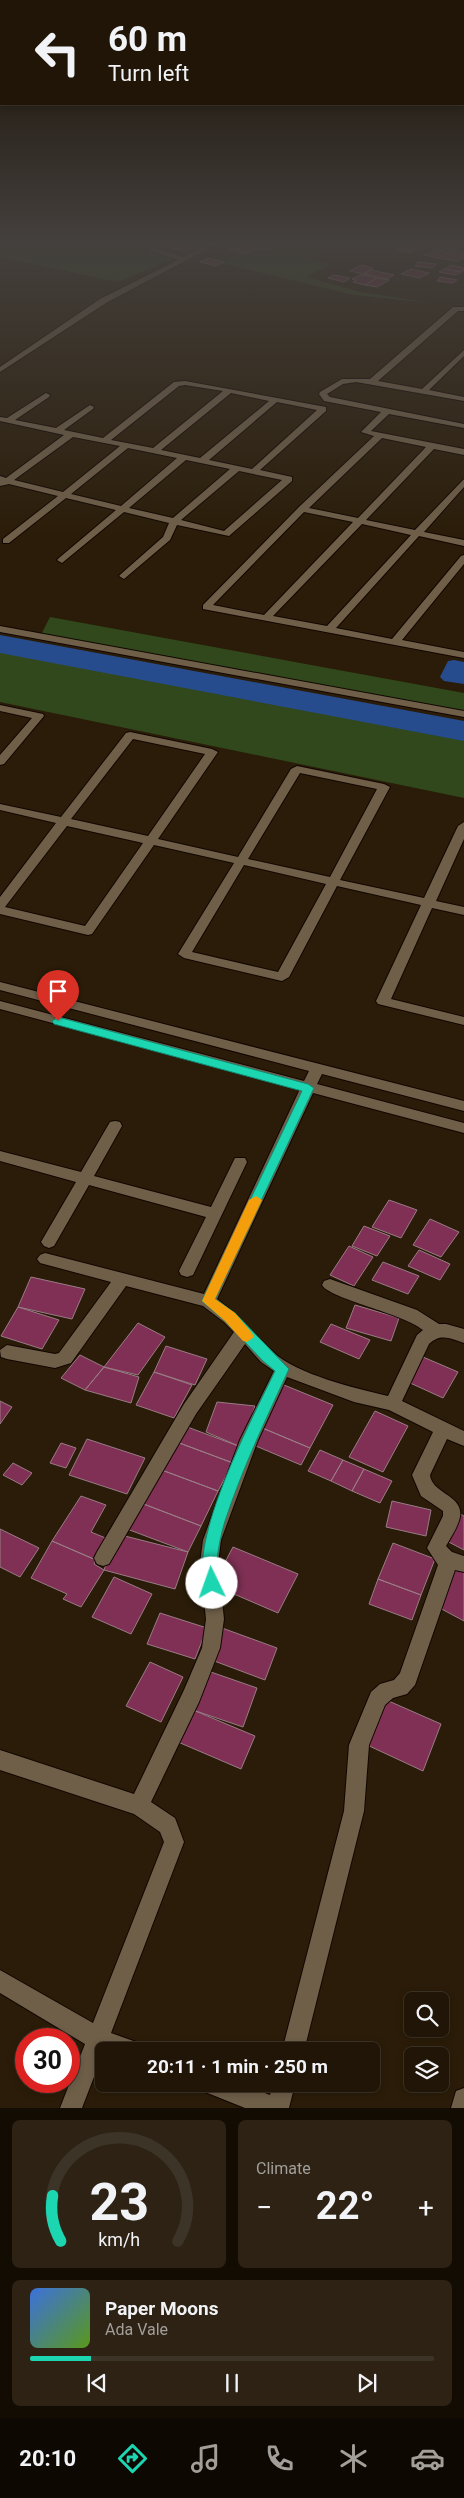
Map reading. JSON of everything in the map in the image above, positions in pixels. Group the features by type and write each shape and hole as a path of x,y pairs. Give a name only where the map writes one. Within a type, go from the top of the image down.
{"street":[{"path":"0,370 44,340"},
{"path":"372,382 420,340"},
{"path":"423,392 464,352"},
{"path":"464,399 348,379 340,380 323,394 324,397 464,426"},
{"path":"105,440 177,384 185,383 229,390 323,409 254,471"},
{"path":"155,451 229,390"},
{"path":"7,422 46,395"},
{"path":"202,460 276,399"},
{"path":"57,431 90,407"},
{"path":"388,410 365,432 464,452"},
{"path":"2,482 125,508 173,523 226,534 288,479 105,440 7,422"},
{"path":"2,482 71,434"},
{"path":"380,435 302,509 206,607 463,653"},
{"path":"6,541 127,445"},
{"path":"266,618 433,445"},
{"path":"62,560 184,457"},
{"path":"124,576 167,538 173,523 237,468"},
{"path":"330,630 464,482"},
{"path":"302,509 464,543"},
{"path":"395,642 464,558"},
{"path":"0,629 464,714"},
{"path":"0,708 39,716 0,762"},
{"path":"0,905 130,735 212,752 88,931 0,910"},
{"path":"297,769 384,787 333,882 282,978 184,954 297,769"},
{"path":"0,808 464,911"},
{"path":"464,826 382,1002 464,1021"},
{"path":"0,986 464,1106"},
{"path":"0,1005 464,1128"},
{"path":"208,1301 318,1069"},
{"path":"48,1242 115,1126"},
{"path":"0,1156 215,1214"},
{"path":"187,1271 240,1162"},
{"path":"45,1259 208,1301 230,1317 243,1333 283,1369 354,1395 392,1404 464,1439"},
{"path":"7,1352 55,1361 65,1358 123,1278"},
{"path":"330,1285 350,1295 413,1314 435,1330 446,1330 464,1336"},
{"path":"392,1404 423,1340 435,1330"},
{"path":"103,1558 190,1408 243,1333"},
{"path":"139,1806 192,1695 211,1648 216,1619 210,1563 212,1540 249,1440 283,1369"},
{"path":"444,1428 421,1475 422,1486 451,1506 452,1516 436,1548 446,1559 464,1564"},
{"path":"294,2042 354,1811 359,1745 378,1699 387,1691 400,1687 408,1679 447,1565 446,1559"},
{"path":"0,1760 139,1806 168,1825 174,1842 96,2038 71,2108"},
{"path":"0,1981 96,2038 107,2042"},
{"path":"233,2092 274,2108"},
{"path":"278,2108 282,2092"},
{"path":"462,2108 464,2099"}],"green space":[{"path":"50,617 464,693 464,714 40,637"},
{"path":"0,644 464,731 464,798 0,702"}],"water":[{"path":"448,661 464,662 464,684 444,681 440,677"}],"building":[{"path":"389,1200 417,1210 401,1238 372,1227"},
{"path":"430,1219 459,1232 441,1257 413,1245"},
{"path":"364,1226 390,1236 377,1256 352,1246"},
{"path":"349,1246 373,1257 354,1286 330,1275"},
{"path":"419,1250 450,1264 440,1280 408,1266"},
{"path":"383,1262 419,1276 408,1294 372,1280"},
{"path":"31,1277 85,1289 72,1319 18,1307"},
{"path":"355,1305 399,1318 391,1341 346,1328"},
{"path":"18,1307 59,1320 42,1349 1,1336"},
{"path":"138,1323 165,1337 138,1375 104,1367"},
{"path":"331,1324 370,1340 359,1359 320,1342"},
{"path":"166,1346 207,1359 195,1385 154,1372"},
{"path":"80,1355 104,1367 85,1390 61,1378"},
{"path":"423,1357 458,1372 443,1398 408,1382"},
{"path":"104,1367 139,1377 131,1403 85,1390"},
{"path":"154,1372 192,1385 174,1418 136,1405"},
{"path":"284,1385 333,1405 310,1448 260,1427"},
{"path":"0,1401 12,1407 0,1424"},
{"path":"217,1402 255,1406 241,1447 206,1432"},
{"path":"375,1411 408,1426 383,1472 349,1457"},
{"path":"182,1425 241,1447 233,1463 174,1441"},
{"path":"260,1427 310,1448 301,1465 251,1444"},
{"path":"87,1439 145,1458 127,1494 69,1475"},
{"path":"174,1441 233,1463 218,1491 159,1469"},
{"path":"61,1443 76,1448 66,1468 50,1463"},
{"path":"320,1450 343,1460 331,1481 308,1471"},
{"path":"343,1460 364,1469 352,1491 331,1481"},
{"path":"13,1463 32,1473 22,1485 3,1475"},
{"path":"159,1469 218,1491 201,1526 141,1503"},
{"path":"364,1469 392,1481 380,1503 352,1491"},
{"path":"81,1496 106,1505 91,1532 108,1539 96,1560 52,1541"},
{"path":"392,1501 431,1510 426,1536 386,1527"},
{"path":"141,1503 201,1526 188,1552 127,1529"},
{"path":"458,1513 464,1516 464,1550 443,1539"},
{"path":"0,1529 39,1548 20,1577 0,1567"},
{"path":"117,1534 188,1552 175,1589 104,1570"},
{"path":"52,1541 96,1560 94,1564 104,1570 81,1607 63,1599 67,1594 31,1578"},
{"path":"393,1543 435,1559 421,1595 378,1579"},
{"path":"233,1547 298,1574 278,1613 213,1585"},
{"path":"457,1567 464,1571 464,1621 436,1606"},
{"path":"114,1577 152,1594 131,1634 92,1617"},
{"path":"378,1579 421,1595 412,1620 369,1604"},
{"path":"160,1613 207,1628 195,1659 147,1644"},
{"path":"222,1628 277,1648 265,1680 209,1659"},
{"path":"150,1662 183,1677 161,1722 126,1706"},
{"path":"208,1671 257,1688 243,1727 193,1710"},
{"path":"384,1699 441,1724 423,1771 365,1744"},
{"path":"193,1710 255,1736 241,1769 178,1742"}],"waterway":[{"path":"0,644 464,731"}],"slow traffic":[{"path":"247,1337 230,1317 208,1301 256,1200"}],"route":[{"path":"58,1021 308,1088 208,1301 230,1317 267,1357 283,1369 249,1440 218,1520 212,1540 210,1563 212,1583"}]}
